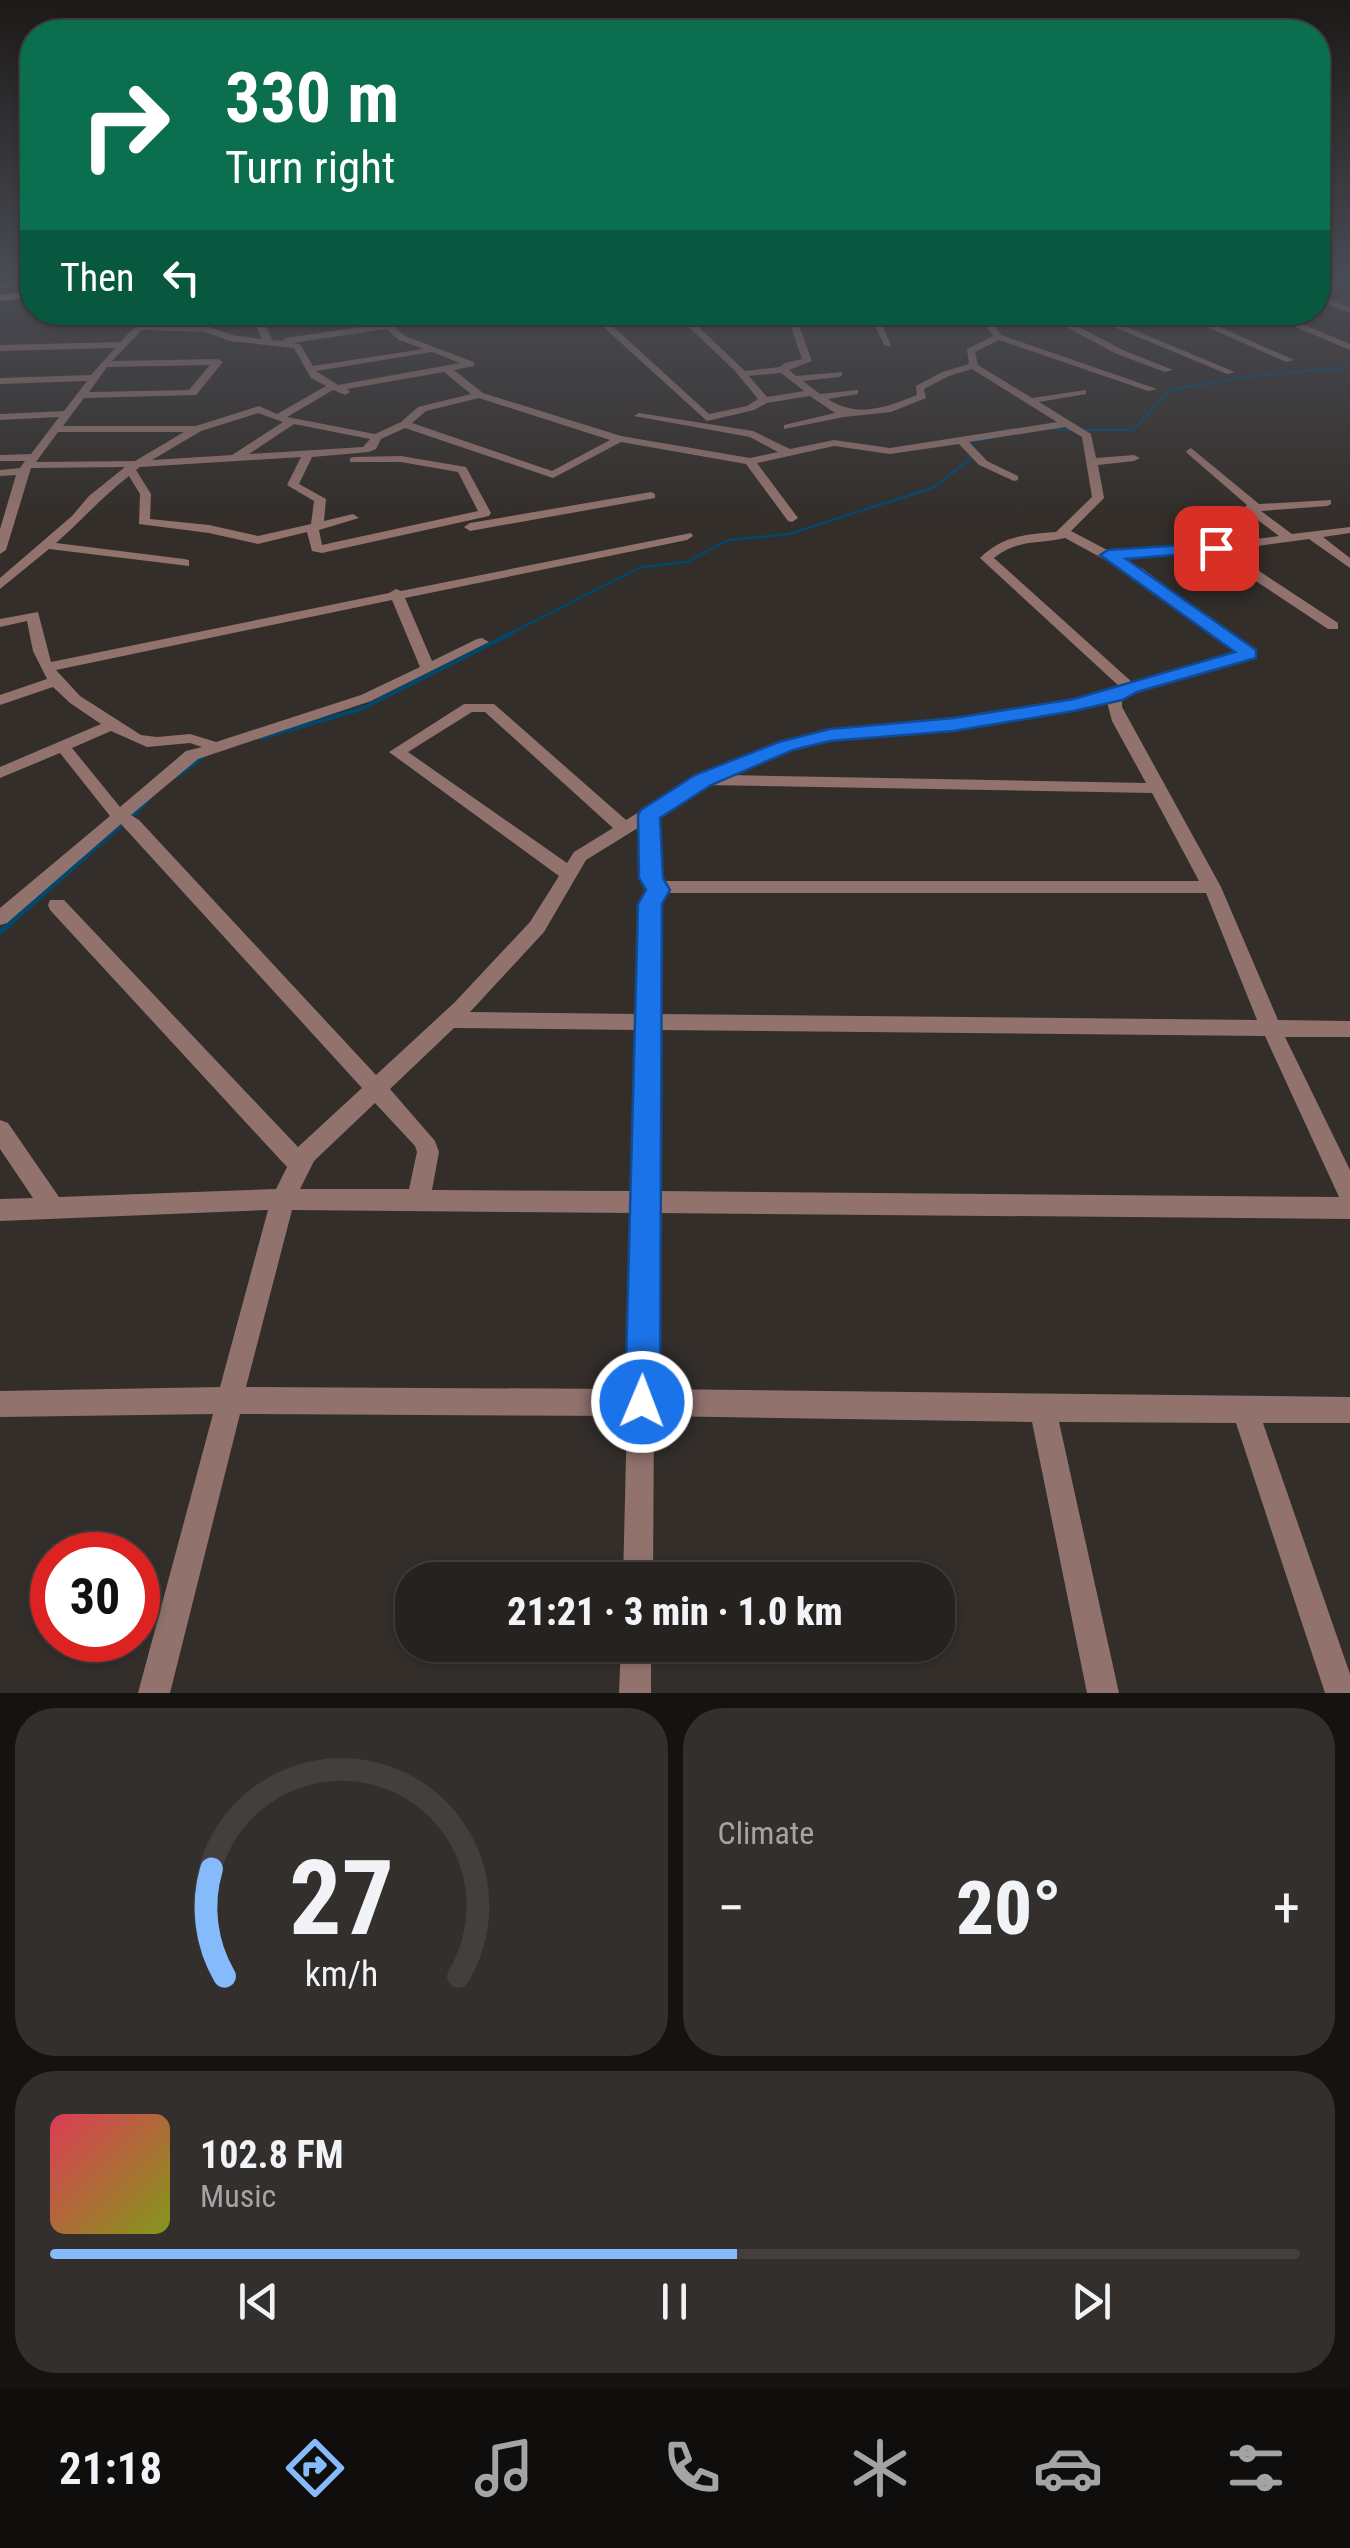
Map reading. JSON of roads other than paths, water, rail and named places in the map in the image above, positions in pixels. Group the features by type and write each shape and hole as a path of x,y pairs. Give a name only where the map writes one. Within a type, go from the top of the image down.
{"street":[{"path":"0,550 27,465 108,360"},
{"path":"80,395 192,392 220,360"},
{"path":"305,360 310,370 338,388"},
{"path":"310,370 371,360"},
{"path":"277,418 338,388 471,364 460,360"},
{"path":"644,360 707,418"},
{"path":"727,360 760,397"},
{"path":"742,374 783,370 807,360"},
{"path":"973,360 974,366"},
{"path":"1064,360 1152,389"},
{"path":"1141,360 1168,370"},
{"path":"1200,360 1230,372"},
{"path":"104,364 218,362"},
{"path":"788,427 844,414 891,409 922,396 919,388 924,385 954,370 974,366 1087,436 1098,498 1060,536 1004,544 986,558 1123,692"},
{"path":"446,370 479,394 620,439 750,461 834,443 890,451 1068,426"},
{"path":"783,370 844,414"},
{"path":"793,379 838,374"},
{"path":"910,376 924,385"},
{"path":"0,381 94,378"},
{"path":"692,424 750,408 760,397 854,392"},
{"path":"1034,400 1082,392"},
{"path":"0,585 76,519 92,498 197,429 252,408 277,418 376,437 405,424 422,409 479,394"},
{"path":"0,416 65,414"},
{"path":"639,416 766,438 790,453"},
{"path":"235,458 292,421"},
{"path":"405,424 553,475 620,439"},
{"path":"54,429 197,429"},
{"path":"305,458 370,449 376,437"},
{"path":"961,438 967,452 976,459 1014,478"},
{"path":"1192,451 1256,506"},
{"path":"0,458 27,465 134,467 235,458 305,458 401,459 462,470 485,513 316,548 320,499 292,485 305,458"},
{"path":"1090,462 1134,458"},
{"path":"750,461 792,518"},
{"path":"0,473 27,465"},
{"path":"134,467 146,488 143,521 252,540 353,518"},
{"path":"450,522 464,528 652,496"},
{"path":"1292,539 1250,508 1327,502"},
{"path":"1108,555 1216,548 1349,530"},
{"path":"154,1693 283,1199 300,1165 306,1154 448,1020 537,927 580,856 703,780 748,759 830,735 954,724 1123,692 1250,654 1138,572 1064,532"},
{"path":"0,700 50,674 396,593 686,536"},
{"path":"1313,536 1350,564"},
{"path":"44,545 184,562"},
{"path":"1216,548 1333,626"},
{"path":"0,559 32,556"},
{"path":"396,593 428,668"},
{"path":"0,623 34,615 36,646 50,674 112,725 146,742 197,737 215,748"},
{"path":"0,918 126,819 192,755 366,698 482,642"},
{"path":"1123,692 1114,707 1212,887 1271,1028 1350,1194"},
{"path":"569,874 397,752 469,707 489,707 625,829"},
{"path":"0,773 112,725"},
{"path":"63,746 424,1141 428,1152 418,1201"},
{"path":"703,780 1155,788"},
{"path":"649,815 651,878 658,890"},
{"path":"638,1562 647,1204 646,1024 650,904 658,890 673,886 1212,887"},
{"path":"58,905 300,1165"},
{"path":"448,1020 1350,1029"},
{"path":"0,1130 51,1205"},
{"path":"0,1210 51,1205 283,1199 647,1204 998,1202 1350,1208"},
{"path":"0,1404 232,1397 1042,1410 1350,1410"},
{"path":"1042,1410 1104,1693"},
{"path":"1244,1410 1341,1693"},
{"path":"635,1693 636,1662"}],"waterway":[{"path":"1084,430 1133,430 1170,390 1252,376 1350,367"},
{"path":"1049,428 1074,430"},
{"path":"507,635 641,567 687,562 728,540 789,534 935,487 977,453 970,441 990,439"},
{"path":"261,738 361,709 512,633"},
{"path":"176,777 204,756"},
{"path":"131,817 149,799"},
{"path":"39,898 124,823"},
{"path":"0,932 42,895"}]}
